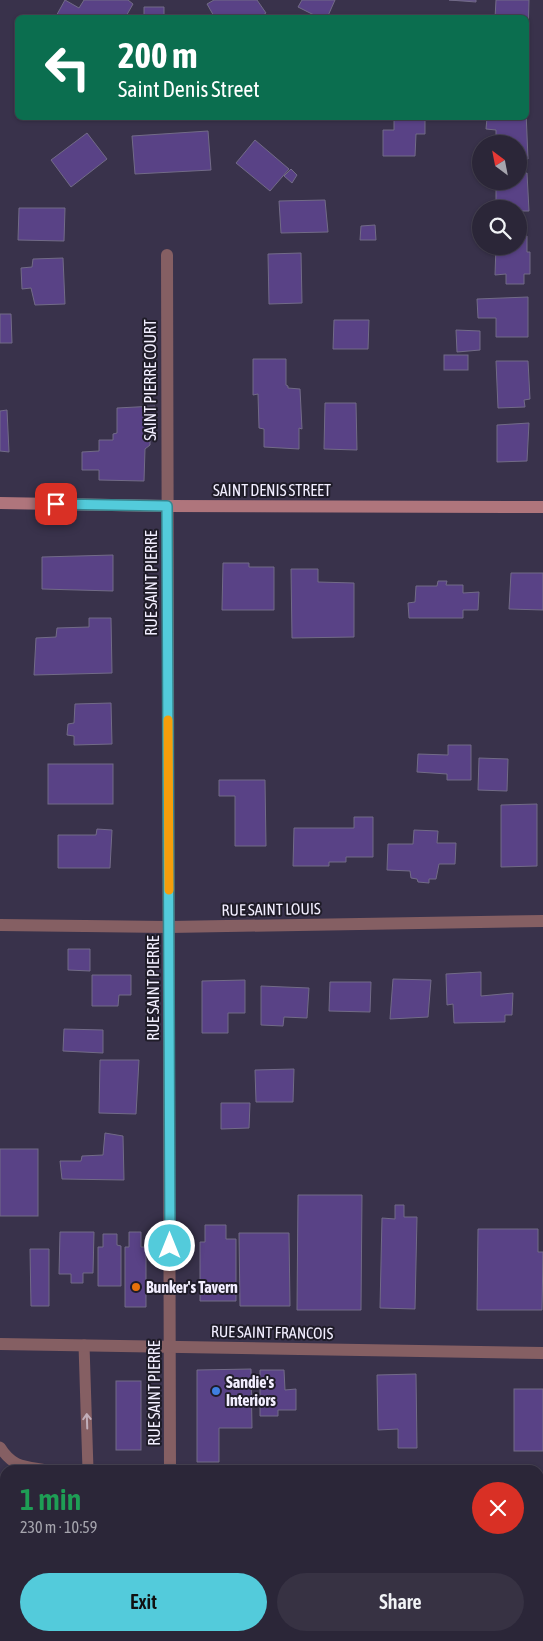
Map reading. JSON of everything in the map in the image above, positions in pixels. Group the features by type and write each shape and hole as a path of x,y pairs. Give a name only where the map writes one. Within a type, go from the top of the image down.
{"street":[{"name":"SAINT PIERRE COURT","path":"167,255 167,506"},
{"name":"SAINT DENIS STREET","path":"0,503 167,506 543,507"},
{"name":"RUE SAINT PIERRE","path":"167,506 170,1465"},
{"name":"RUE SAINT LOUIS","path":"0,925 169,927 543,920"},
{"name":"RUE SAINT FRANCOIS","path":"0,1344 543,1353"}],"lane":[{"path":"84,1345 88,1465"},
{"path":"0,1446 5,1456 16,1465"}],"building":[{"path":"65,0 79,8 84,0 128,0 133,4 127,15 57,15"},
{"path":"214,0 257,0 266,13 263,15 213,15 207,4"},
{"path":"302,0 335,0 328,15 314,15 298,7"},
{"path":"449,0 476,0 476,2"},
{"path":"496,0 529,0 529,15 495,15"},
{"path":"144,7 164,7 164,15 144,15"},
{"path":"394,120 425,120 425,134 416,134 415,156 383,156 383,130 394,130"},
{"path":"487,120 526,120 527,135 496,135 496,130 486,129"},
{"path":"208,131 211,170 135,174 132,136"},
{"path":"87,133 107,159 71,187 51,160"},
{"path":"255,140 289,169 270,191 236,163"},
{"path":"291,169 297,175 292,183 284,176"},
{"path":"496,190 528,190 529,211 527,211 527,200 496,200"},
{"path":"325,200 328,232 281,233 279,201"},
{"path":"19,208 65,208 64,241 18,240"},
{"path":"375,225 376,240 360,240 361,226"},
{"path":"527,252 530,252 530,274 524,274 524,284 506,284 506,274 495,275 496,255 527,255"},
{"path":"301,253 302,303 269,304 268,254"},
{"path":"63,258 65,304 35,305 31,288 22,289 21,268 32,267 33,259"},
{"path":"528,297 528,337 496,337 496,318 478,318 477,299"},
{"path":"0,314 11,314 12,343 0,343"},
{"path":"334,320 369,320 368,349 333,349"},
{"path":"456,330 480,331 480,350 457,352"},
{"path":"444,355 468,355 468,370 444,370"},
{"path":"253,359 286,359 286,385 288,388 300,389 302,429 299,428 299,449 264,447 264,429 259,428 258,394 253,395"},
{"path":"496,361 528,361 530,399 524,400 525,407 498,408"},
{"path":"325,403 356,403 357,450 324,449"},
{"path":"155,406 154,416 148,417 147,433 150,436 150,445 145,449 144,481 99,480 99,470 82,470 82,452 99,451 99,440 113,440 113,434 117,433 117,408"},
{"path":"7,410 9,452 0,451 0,411"},
{"path":"529,423 527,461 497,462 497,425"},
{"path":"113,555 113,591 42,589 42,557"},
{"path":"223,563 249,563 249,567 274,567 274,610 222,610"},
{"path":"291,569 318,569 318,582 354,583 354,637 292,638"},
{"path":"511,573 543,573 543,610 509,609"},
{"path":"438,581 447,581 446,585 463,585 463,593 479,592 478,610 463,610 463,618 409,618 408,603 415,602 416,586 437,586"},
{"path":"89,618 111,618 112,673 34,675 36,638 56,637 57,628 89,627"},
{"path":"111,703 112,744 74,745 74,736 67,735 68,724 74,723 75,704"},
{"path":"448,745 471,745 471,780 447,780 447,774 417,772 418,754 448,755"},
{"path":"479,758 508,759 507,791 478,790"},
{"path":"48,764 113,764 113,804 48,804"},
{"path":"219,780 265,780 266,846 235,846 235,796 219,796"},
{"path":"537,804 537,866 501,867 501,805"},
{"path":"354,817 373,817 373,857 346,857 346,862 329,862 329,866 293,866 294,828 354,828"},
{"path":"97,829 112,830 110,868 58,868 58,835 96,835"},
{"path":"414,830 438,831 437,843 456,843 455,864 439,864 436,879 429,879 429,883 418,882 417,879 411,878 410,871 387,870 388,844 413,844"},
{"path":"68,949 90,949 90,971 68,970"},
{"path":"481,972 481,996 513,993 512,1015 505,1015 505,1022 454,1023 453,1004 447,1005 446,974"},
{"path":"92,975 131,975 131,995 119,995 118,1006 92,1006"},
{"path":"393,979 431,980 428,1017 390,1019"},
{"path":"245,980 245,1013 228,1013 228,1033 202,1033 202,981"},
{"path":"330,982 371,982 370,1012 329,1011"},
{"path":"261,986 309,988 307,1018 284,1017 283,1026 261,1025"},
{"path":"64,1029 103,1030 103,1053 63,1051"},
{"path":"100,1060 139,1060 136,1114 99,1113"},
{"path":"294,1069 293,1102 256,1102 255,1070"},
{"path":"221,1103 250,1103 249,1128 221,1129"},
{"path":"105,1133 123,1136 124,1180 62,1179 60,1161 81,1161 82,1156 103,1155"},
{"path":"0,1149 38,1149 38,1216 0,1216"},
{"path":"298,1195 362,1195 361,1310 297,1310"},
{"path":"395,1205 404,1205 404,1217 417,1217 415,1309 380,1308 382,1218 395,1219"},
{"path":"205,1225 226,1225 226,1239 236,1239 236,1301 200,1301 200,1242 205,1242"},
{"path":"478,1229 538,1229 538,1252 543,1252 542,1310 477,1310"},
{"path":"60,1232 94,1232 93,1273 83,1273 83,1283 71,1283 71,1274 59,1274"},
{"path":"129,1232 141,1232 141,1247 146,1247 146,1307 125,1307 125,1247 129,1247"},
{"path":"239,1233 289,1233 290,1306 240,1306"},
{"path":"103,1234 117,1234 117,1245 121,1246 121,1286 98,1286 98,1247 103,1247"},
{"path":"30,1249 49,1249 49,1306 31,1306"},
{"path":"251,1369 252,1428 219,1428 219,1462 197,1462 197,1370"},
{"path":"260,1370 284,1370 285,1390 296,1389 296,1410 278,1410 278,1416 260,1416"},
{"path":"416,1374 417,1448 398,1448 398,1429 378,1430 377,1375"},
{"path":"116,1381 141,1381 141,1450 116,1450"},
{"path":"514,1389 543,1389 543,1451 514,1451"}],"slow traffic":[{"path":"168,720 169,890"}],"place":[{"name":"Bunker's Tavern","path":"136,1287"},
{"name":"Sandie's Interiors","path":"216,1391"}],"route":[{"path":"56,504 167,506 170,1246"}]}
